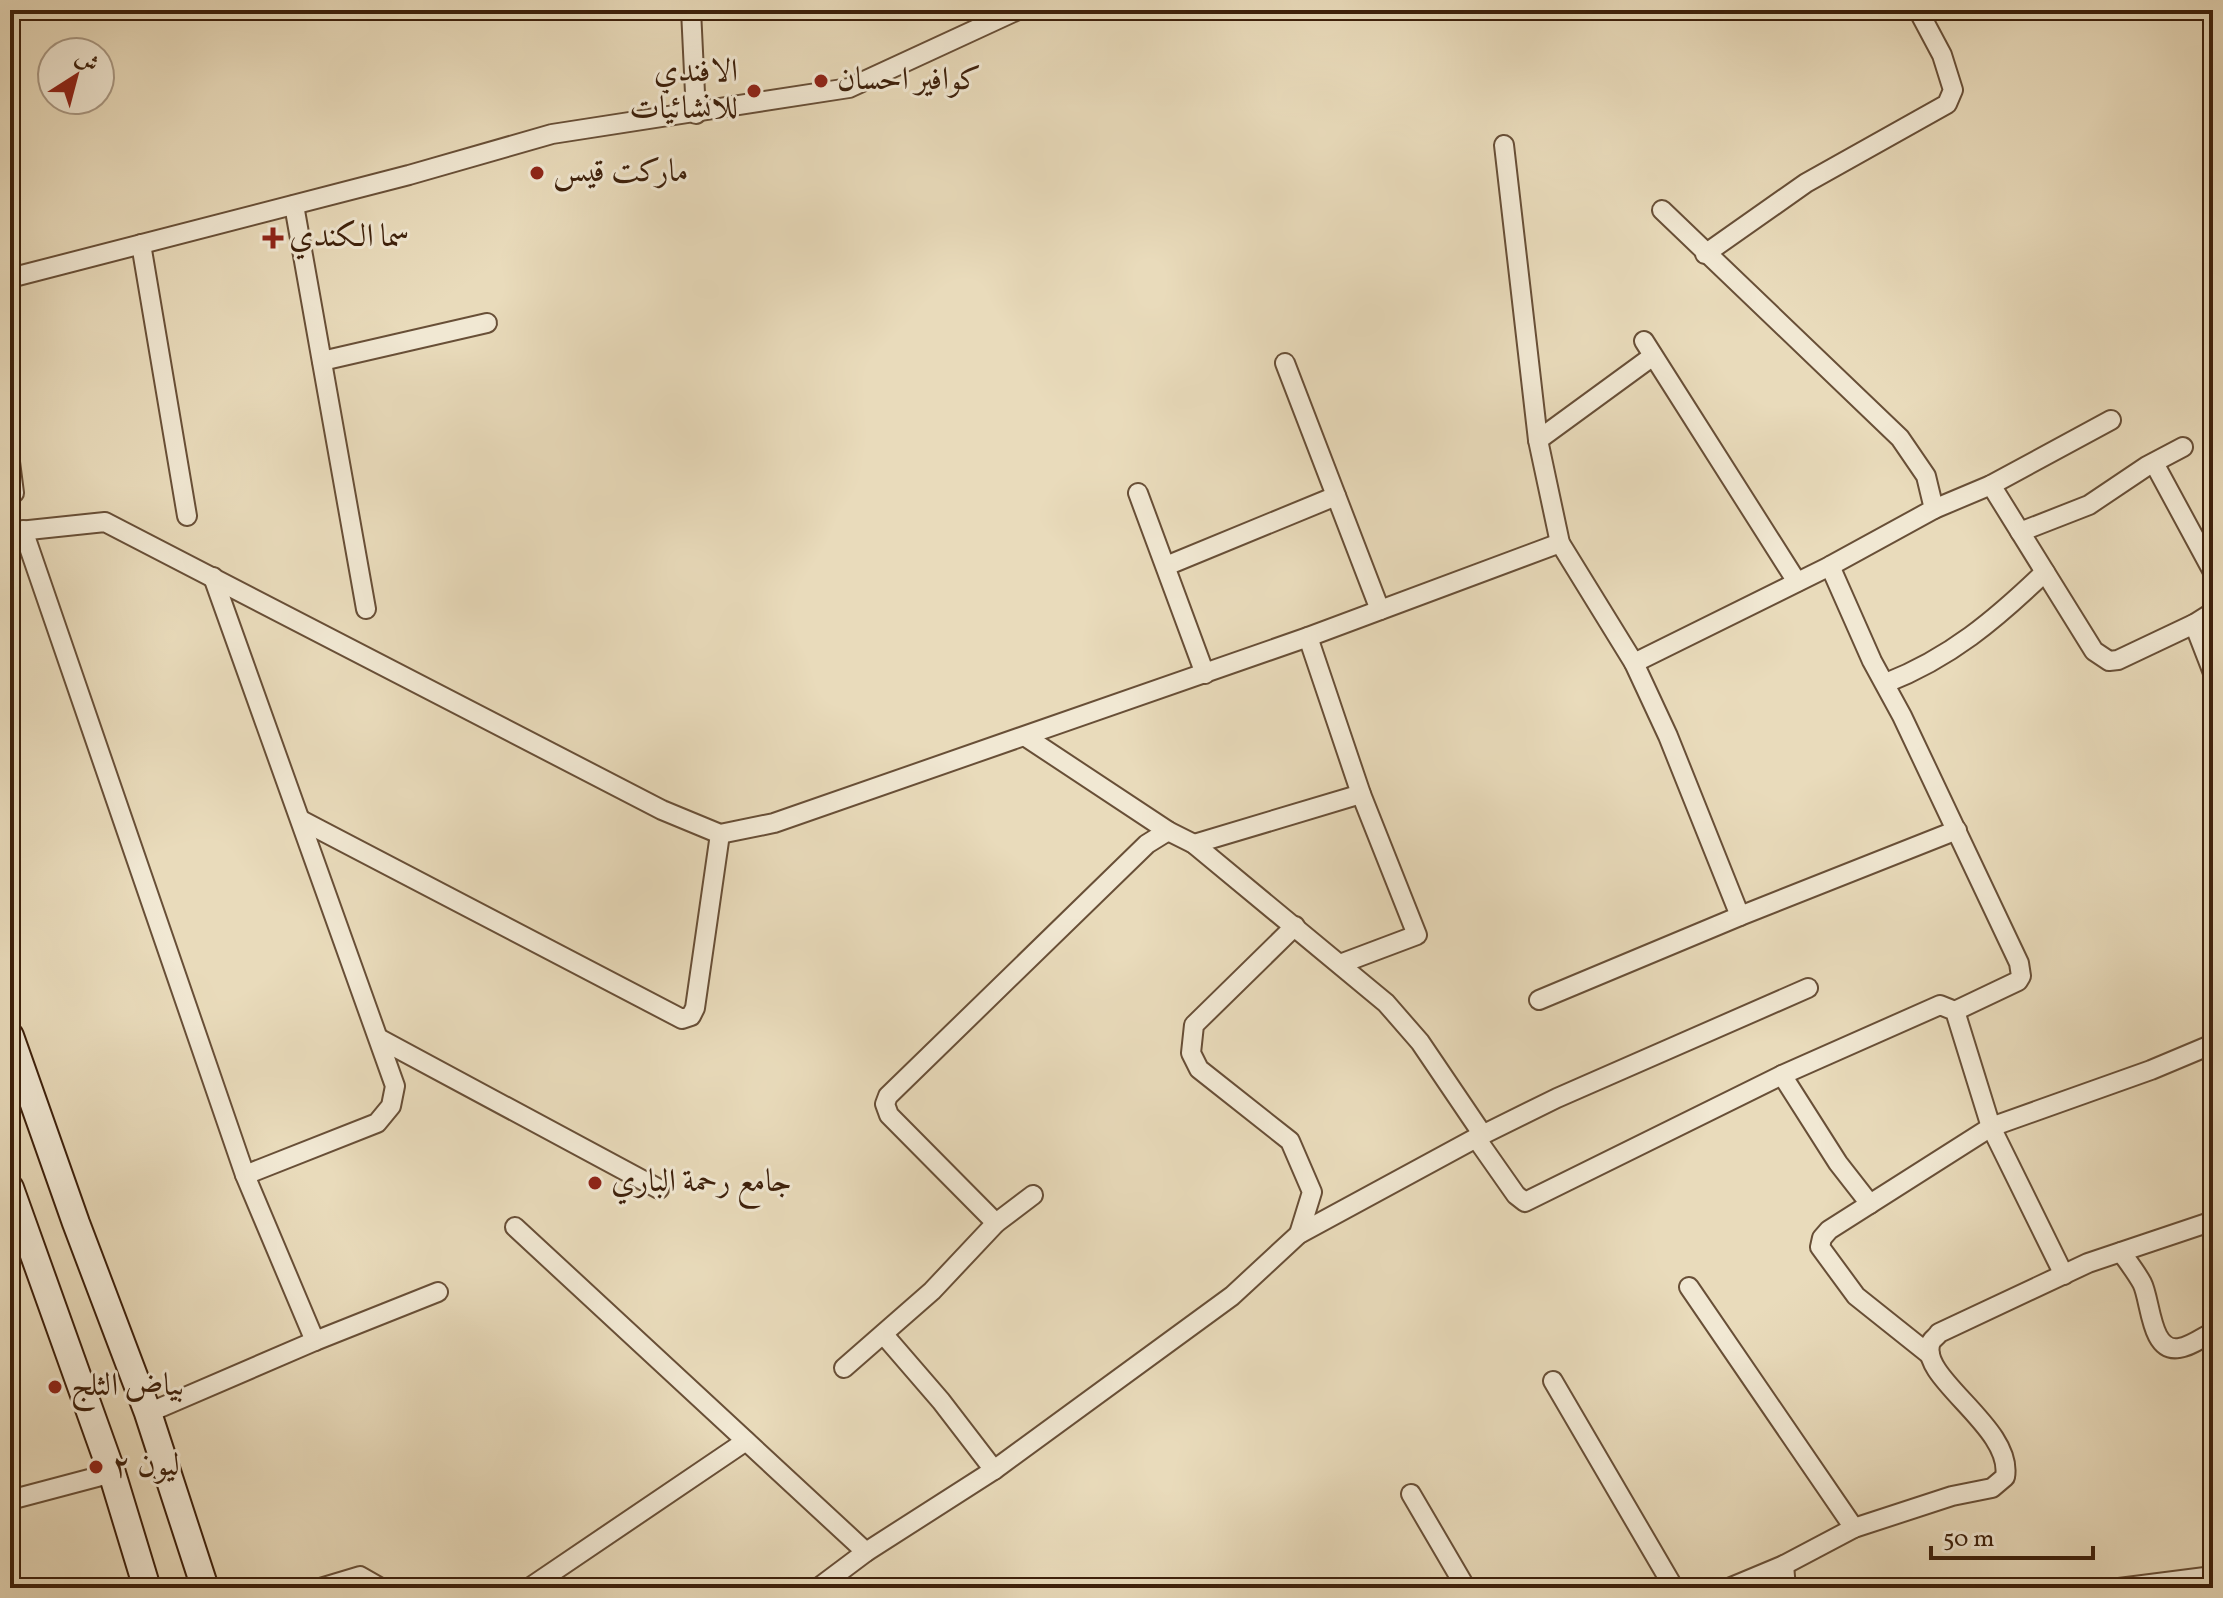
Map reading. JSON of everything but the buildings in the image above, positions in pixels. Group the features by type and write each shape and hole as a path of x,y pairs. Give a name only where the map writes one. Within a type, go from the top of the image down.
{"main road":[{"path":"10,1036 148,1413 205,1588"},
{"path":"10,1188 112,1473 147,1588"}],"street":[{"path":"691,10 696,114"},
{"path":"10,278 552,134 849,88 1018,10"},
{"path":"1705,254 1806,183 1947,104 1953,90 1942,55 1918,10"},
{"path":"1504,145 1538,440 1560,543 1634,663 1668,736 1740,916"},
{"path":"294,205 366,609"},
{"path":"1662,210 1900,438 1926,476 1934,509"},
{"path":"141,244 187,516"},
{"path":"322,361 487,323"},
{"path":"1538,440 1649,349 1797,582"},
{"path":"1285,363 1380,610"},
{"path":"1634,663 1830,566 1934,509 1991,485 2111,420"},
{"path":"2020,532 2089,505 2183,447"},
{"path":"10,462 14,493"},
{"path":"2154,463 2213,572"},
{"path":"1991,485 2094,651 2109,661 2118,660 2213,612"},
{"path":"1138,493 1205,674"},
{"path":"1166,566 1336,496"},
{"path":"315,1341 245,1175 17,531 105,522 662,810 720,834 774,823 1026,737 1560,543"},
{"path":"1026,737 1168,831 1194,844 1386,1003 1420,1042 1516,1195 1525,1202 1782,1075 1940,1005 1955,1011 2018,981 2021,976 2019,963 1886,683 1872,661 1830,566"},
{"path":"1886,683 1950,653 2010,605 2045,572"},
{"path":"213,577 395,1086 391,1106 385,1115 367,1128 245,1175"},
{"path":"2194,624 2212,664"},
{"path":"1308,637 1361,794 1417,935 1340,964"},
{"path":"1194,844 1361,794"},
{"path":"301,820 682,1019 691,1016 695,1008 720,834"},
{"path":"1539,1000 1957,830"},
{"path":"996,1223 889,1115 885,1104 888,1096 1147,844 1168,831"},
{"path":"1295,926 1194,1025 1191,1053 1199,1069 1290,1141 1312,1192 1299,1234"},
{"path":"818,1588 866,1552 994,1470 1232,1296 1299,1234 1557,1098 1808,988"},
{"path":"1955,1011 1991,1127 2064,1275"},
{"path":"380,1039 659,1189"},
{"path":"1930,1355 1856,1296 1820,1247 1822,1238 1829,1230 1991,1127 2151,1070 2213,1044"},
{"path":"1782,1075 1838,1163 1870,1204"},
{"path":"844,1368 932,1291 996,1223 1033,1195"},
{"path":"1729,1588 1784,1565 1854,1528 1952,1496 1992,1488 2005,1477 2007,1464 2003,1453 1981,1421 1934,1368 1930,1355 1931,1342 1939,1333 2088,1263 2213,1221"},
{"path":"515,1227 866,1552"},
{"path":"2121,1252 2142,1283 2156,1335 2163,1342 2180,1348 2213,1332"},
{"path":"1689,1287 1854,1528"},
{"path":"148,1413 438,1292"},
{"path":"884,1335 941,1401 994,1470"},
{"path":"1553,1381 1674,1588"},
{"path":"529,1588 746,1441"},
{"path":"10,1500 112,1473"},
{"path":"1411,1494 1466,1588"},
{"path":"1784,1565 1786,1588"},
{"path":"320,1588 360,1576 381,1588"},
{"path":"2119,1588 2213,1576"}],"place":[{"name":"كوافير احسان","path":"821,81"},
{"name":"الافندي للانشائيات","path":"754,91"},
{"name":"ماركت قيس","path":"537,173"},
{"name":"سما الكندي","path":"273,238"},
{"name":"جامع رحمة الباري","path":"595,1183"},
{"name":"بياض الثلج","path":"55,1387"},
{"name":"ليون ٢","path":"96,1467"}]}
